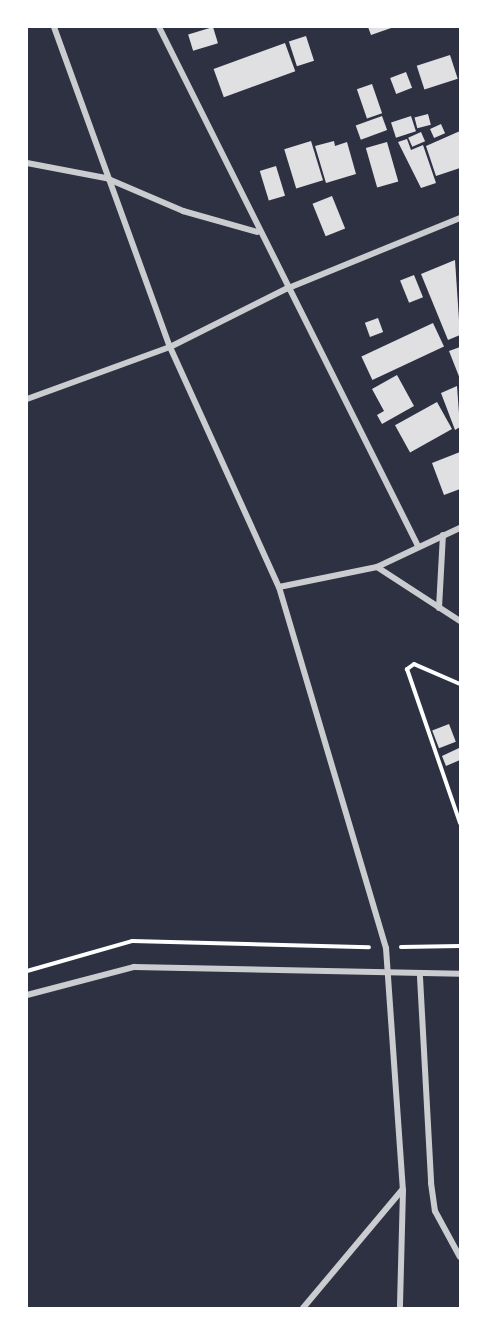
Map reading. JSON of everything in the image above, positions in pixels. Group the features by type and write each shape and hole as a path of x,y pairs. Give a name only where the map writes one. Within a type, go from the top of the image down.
{"street":[{"path":"54,27 106,178 170,347 279,587 386,948 390,974 403,1190 400,1308"},
{"path":"159,27 257,232 418,546"},
{"path":"27,163 106,178 183,211 257,232"},
{"path":"27,399 170,347 286,289 460,218"},
{"path":"279,587 377,567 460,528"},
{"path":"439,608 443,535"},
{"path":"377,567 460,621"},
{"path":"27,995 135,967 420,976 460,974"},
{"path":"420,976 431,1183 435,1211 460,1257"},
{"path":"303,1308 403,1190"}],"path":[{"path":"460,684 414,664 407,669 460,820"},
{"path":"27,972 132,941 386,948 460,946"}],"building":[{"path":"213,27 218,43 193,51 188,35"},
{"path":"368,27 394,27 371,35"},
{"path":"306,36 314,61 297,66 289,42"},
{"path":"285,43 295,71 224,97 214,69"},
{"path":"450,55 458,79 424,90 417,66"},
{"path":"406,72 412,88 396,94 390,78"},
{"path":"372,84 382,113 367,119 357,89"},
{"path":"428,114 431,125 417,128 414,118"},
{"path":"382,116 387,130 361,140 356,126"},
{"path":"411,116 416,131 396,138 391,122"},
{"path":"441,124 445,133 434,138 430,129"},
{"path":"460,131 460,168 436,176 426,146"},
{"path":"421,132 425,141 412,147 408,138"},
{"path":"407,139 411,150 423,145 436,183 421,188 398,142"},
{"path":"311,141 323,180 296,188 284,149"},
{"path":"334,141 335,146 347,142 356,174 326,183 315,146"},
{"path":"387,142 398,181 377,187 366,148"},
{"path":"276,166 285,196 269,201 260,171"},
{"path":"332,196 345,228 326,236 313,204"},
{"path":"455,260 460,335 448,340 421,274"},
{"path":"414,275 423,297 409,303 400,281"},
{"path":"378,318 383,332 370,337 365,323"},
{"path":"433,323 444,347 372,380 361,356"},
{"path":"460,347 460,379 449,351"},
{"path":"397,375 414,406 382,424 377,415 384,411 372,389"},
{"path":"457,386 460,427 455,430 441,393"},
{"path":"437,402 452,429 410,452 395,425"},
{"path":"460,452 460,489 444,495 432,463"},
{"path":"449,724 456,742 439,748 432,730"},
{"path":"459,748 460,760 446,766 442,756"}]}
